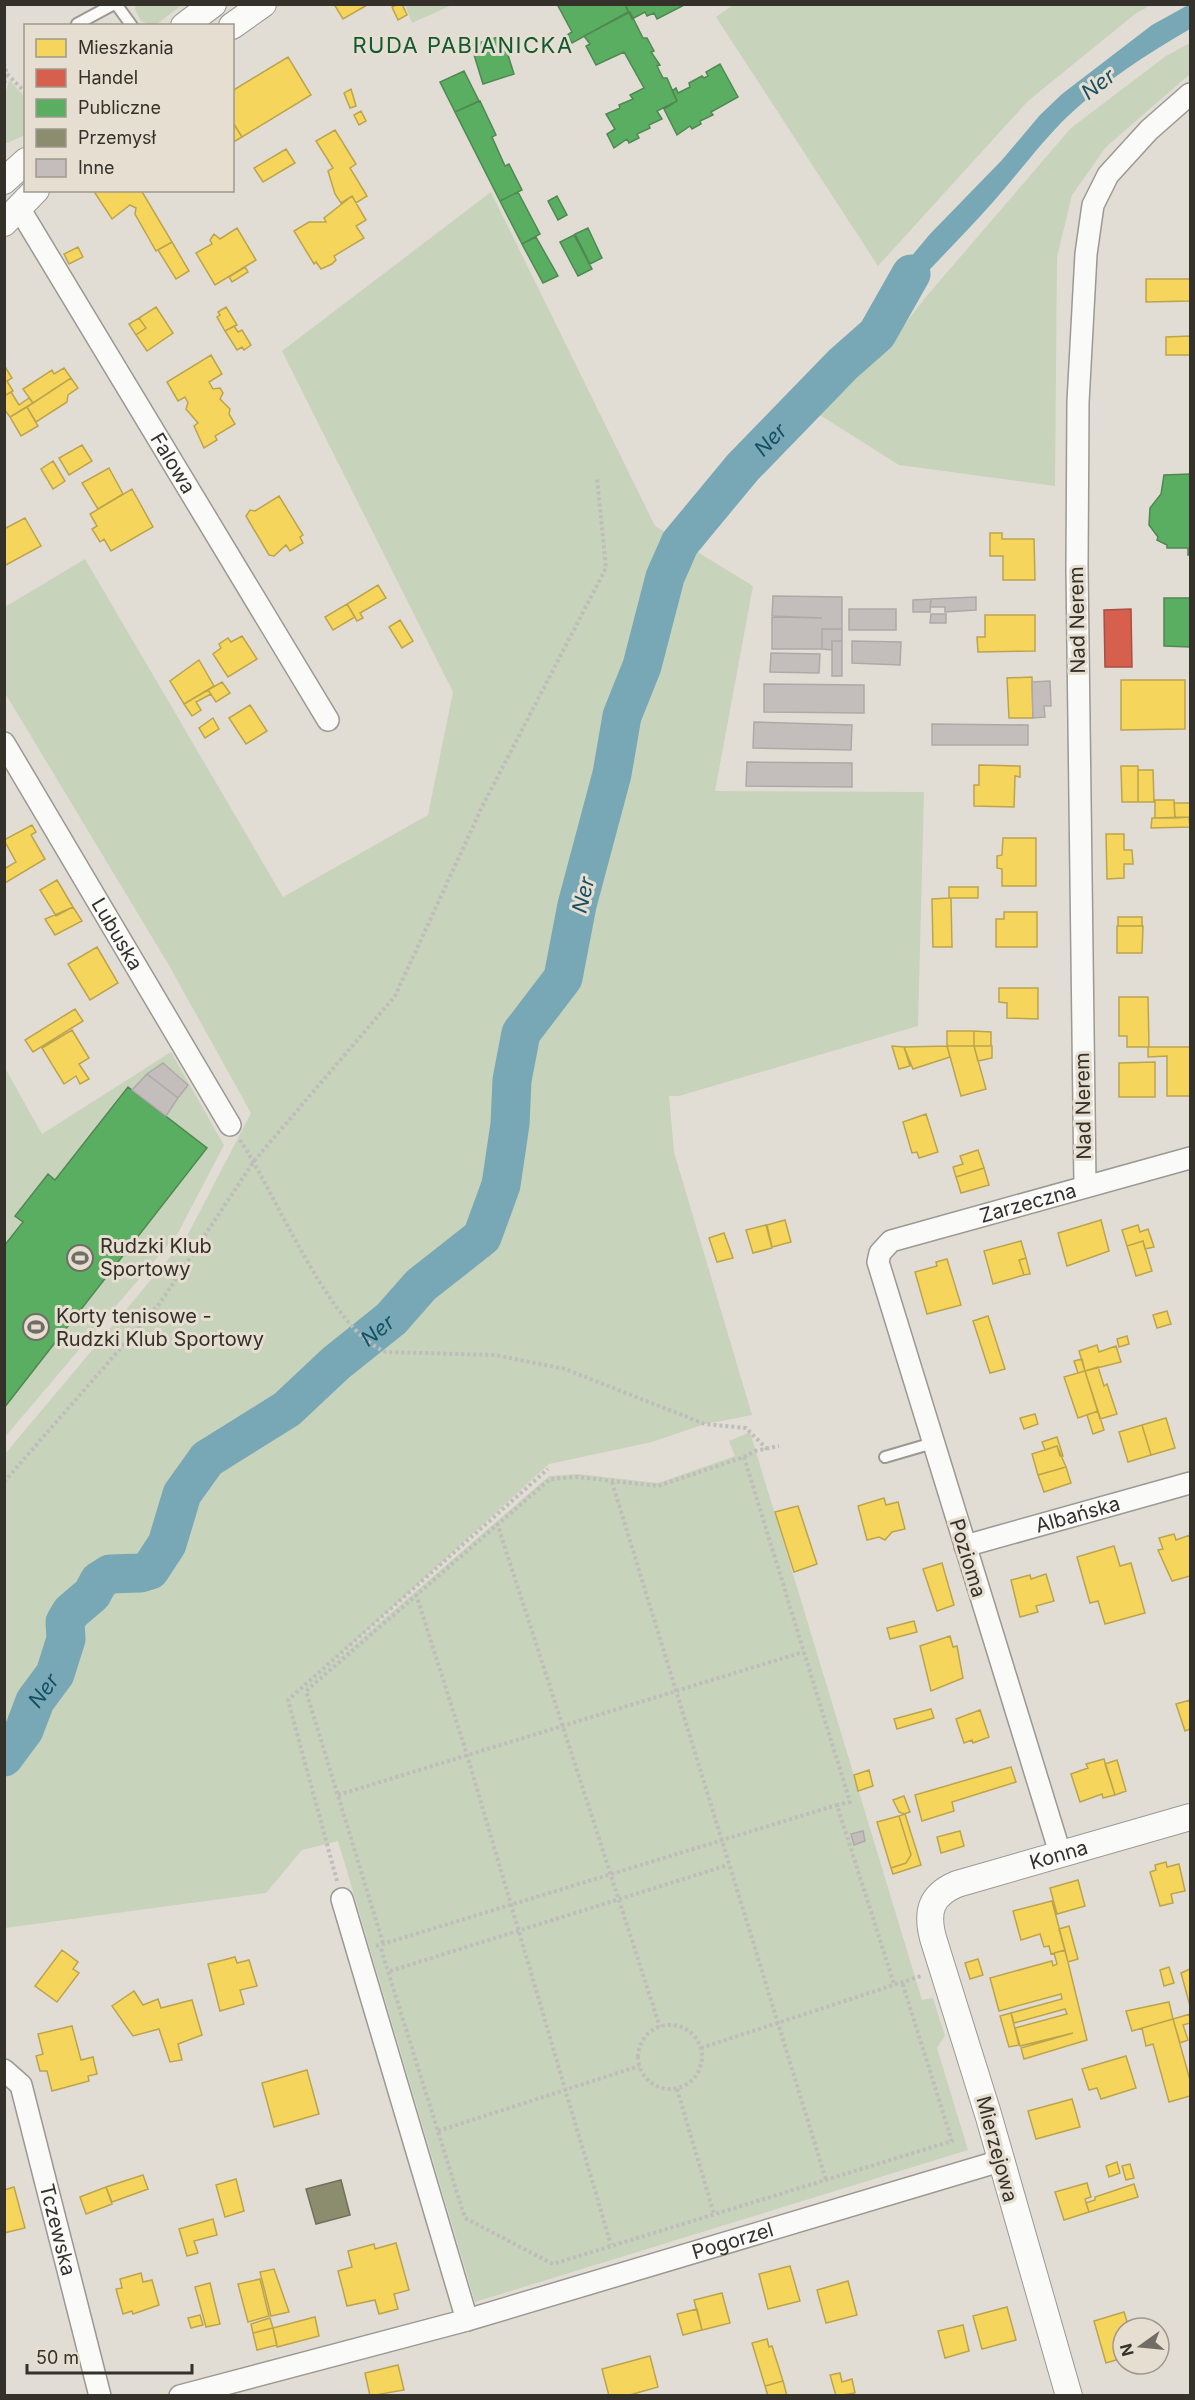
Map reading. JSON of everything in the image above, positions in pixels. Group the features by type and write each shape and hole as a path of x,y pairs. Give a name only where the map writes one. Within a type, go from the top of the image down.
{"street":[{"path":"187,24 213,4"},
{"path":"234,25 263,4"},
{"name":"Nad Nerem","path":"1084,1185 1077,568 1078,402 1086,254 1093,205 1108,175 1149,130 1191,94"},
{"path":"4,181 24,163"},
{"name":"Falowa","path":"16,203 328,720"},
{"name":"Lubuska","path":"4,743 230,1125"},
{"name":"Zarzeczna","path":"878,1262 880,1253 891,1241 1084,1185 1191,1158"},
{"name":"Pozioma","path":"878,1262 1060,1853"},
{"name":"Albańska","path":"965,1546 1191,1483"},
{"name":"Konna","path":"932,1902 938,1894 957,1884 1191,1817"},
{"path":"342,1899 467,2320"},
{"name":"Mierzejowa","path":"932,1902 929,1924 1069,2396"},
{"name":"Tczewska","path":"4,2070 21,2085 100,2396"},
{"name":"Pogorzel","path":"180,2396 467,2320 1000,2161"}],"lane":[{"path":"76,24 115,4 130,24"},
{"path":"885,1457 933,1443"}],"path":[{"path":"4,63 8,74 24,91"},
{"path":"4,85 8,74"},
{"path":"4,1482 160,1303 254,1161 395,996 483,805 606,568 597,478"},
{"path":"230,1125 254,1161 309,1266 354,1328 372,1346 386,1352 495,1355 565,1369 705,1424 746,1428 767,1449"},
{"path":"779,1446 658,1486 577,1477 550,1479 306,1691 465,2218 553,2264 952,2141 902,1982"},
{"path":"358,1952 850,1802 744,1457"},
{"path":"342,1899 288,1700 549,1469"},
{"path":"612,1482 826,2180"},
{"path":"497,1523 660,2026"},
{"path":"416,1594 467,1755 611,2245"},
{"path":"338,1794 564,1727 803,1652"},
{"path":"837,1805 894,1984"},
{"path":"390,1971 728,1865"},
{"path":"701,2048 943,1968"},
{"path":"660,2026 677,2026 687,2030 701,2048 702,2059 698,2073 688,2085 677,2089 661,2088 651,2083 639,2066 640,2044 647,2034 660,2026"},
{"path":"438,2131 639,2066"},
{"path":"677,2089 714,2214"}],"green space":[{"path":"136,4 182,5 157,24 141,21 135,9"},
{"path":"405,5 452,5 412,23"},
{"path":"733,5 1151,5 1135,14 1028,101 878,266 716,17"},
{"path":"1190,43 1190,74 1106,147 1072,195 1057,257 1055,486 899,465 815,412 890,343 925,298 1071,128 1166,56"},
{"path":"9,80 24,96 24,135 5,144 5,95"},
{"path":"491,192 655,526 753,586 715,791 924,792 918,1026 679,1096 669,1096 674,1152 752,1415 705,1424 652,1442 549,1464 321,1673 549,1476 578,1474 658,1483 735,1456 729,1441 750,1432 922,2000 933,1998 945,2036 937,2048 968,2150 475,2302 338,1841 302,1850 266,1893 5,1928 5,1454 186,1238 251,1113 167,962 5,693 5,607 85,559 283,897 428,815 453,692 282,351"},
{"name":"Rudzki Klub Sportowy","path":"171,1052 224,1145 178,1233 5,1437 5,1068 42,1134"}],"water":[{"path":"1190,4 1190,29 1127,69 1068,116 980,217 912,289 887,320 877,308 894,277 930,234 1002,160 1040,115 1062,94 1152,25"}],"building: Mieszkania":[{"path":"334,4 369,4 343,19"},
{"path":"402,4 407,15 398,20 392,7"},
{"path":"288,57 311,95 242,137 234,124 234,90"},
{"path":"351,89 356,106 350,108 344,93"},
{"path":"361,111 366,121 359,125 354,115"},
{"path":"234,124 242,137 234,142"},
{"path":"335,130 356,164 350,168 367,196 356,203 352,196 341,203 335,194 328,171 333,168 316,141"},
{"path":"286,149 295,163 263,182 254,168"},
{"path":"94,192 142,192 172,242 156,251 135,214 136,208 130,205 112,219"},
{"path":"352,196 366,220 356,226 364,238 334,256 336,260 332,264 321,269 316,262 314,264 294,231 309,222 326,222 324,218"},
{"path":"237,228 256,260 215,285 196,253 212,244 210,240 214,234 220,239"},
{"path":"172,242 189,271 176,279 158,250"},
{"path":"78,247 83,257 69,264 64,254"},
{"path":"245,267 248,272 232,282 229,277"},
{"path":"1146,279 1190,279 1190,301 1146,302"},
{"path":"156,307 173,333 147,351 136,335 146,328 139,318"},
{"path":"226,307 237,325 225,331 217,317 220,315 218,312"},
{"path":"139,318 146,328 136,335 129,324"},
{"path":"234,326 238,332 242,330 251,345 244,350 242,347 237,350 225,331"},
{"path":"1190,336 1190,355 1166,355 1166,337"},
{"path":"211,355 222,374 209,382 213,389 220,388 223,393 220,399 230,409 229,414 235,424 215,436 217,440 204,448 194,426 198,423 186,409 188,403 185,397 178,401 167,382"},
{"path":"4,365 12,378 7,381 13,391 4,396"},
{"path":"64,368 71,378 33,403 23,389 52,370 54,374"},
{"path":"71,378 78,388 68,395 67,402 36,422 27,407"},
{"path":"11,392 19,405 29,398 33,403 10,417 4,409 4,396"},
{"path":"27,407 38,426 21,436 10,417"},
{"path":"82,445 92,461 69,475 59,458"},
{"path":"53,461 65,481 53,489 41,469"},
{"path":"109,468 123,494 98,509 82,483"},
{"path":"132,489 153,527 111,551 104,539 100,542 92,529 97,526 90,514"},
{"path":"279,496 303,535 300,537 303,543 290,551 286,545 274,556 269,555 246,516 250,510 255,511"},
{"path":"25,518 41,546 4,566 4,529"},
{"path":"990,533 1002,533 1002,539 1034,539 1035,580 1003,580 1003,556 990,556"},
{"path":"378,585 386,598 360,613 363,618 357,621 347,604"},
{"path":"347,604 355,617 333,630 325,617"},
{"path":"985,615 1035,615 1035,651 978,652 977,637 985,637"},
{"path":"400,620 413,641 402,648 389,627"},
{"path":"242,636 257,659 228,677 213,654 221,648 219,644 228,638 231,642"},
{"path":"199,660 214,686 184,704 170,681"},
{"path":"1032,677 1033,718 1009,718 1007,678"},
{"path":"1121,680 1185,680 1185,729 1121,730"},
{"path":"222,682 230,693 216,702 208,690"},
{"path":"208,690 211,694 196,702 201,710 192,716 184,704"},
{"path":"250,705 267,731 246,744 229,718"},
{"path":"213,718 219,729 205,738 199,728"},
{"path":"979,765 1020,766 1020,777 1015,776 1014,807 974,806 974,785 979,785"},
{"path":"1121,766 1138,766 1138,802 1122,802"},
{"path":"1138,770 1153,770 1154,802 1138,802"},
{"path":"1155,800 1174,800 1175,818 1155,818"},
{"path":"1174,803 1190,803 1190,817 1175,818"},
{"path":"1189,817 1190,827 1151,828 1152,818"},
{"path":"32,825 36,832 31,835 45,859 5,883 4,869 16,862 4,840"},
{"path":"1106,834 1124,834 1124,850 1132,850 1133,864 1124,864 1124,878 1107,879"},
{"path":"1003,838 1036,838 1036,886 1002,886 1002,869 997,868 997,856 1002,855"},
{"path":"57,880 73,907 56,916 40,890"},
{"path":"949,887 978,887 978,898 949,898"},
{"path":"951,898 952,947 933,947 932,899"},
{"path":"73,907 82,921 55,935 45,919"},
{"path":"1004,912 1037,912 1037,947 996,947 996,919 1004,919"},
{"path":"1118,917 1142,917 1142,926 1118,926"},
{"path":"1117,926 1143,926 1142,953 1117,953"},
{"path":"97,947 118,983 90,1000 68,964"},
{"path":"999,988 1038,988 1038,1019 1007,1018 1007,1003 999,1002"},
{"path":"1119,997 1148,997 1149,1047 1127,1047 1127,1036 1119,1036"},
{"path":"75,1009 83,1021 33,1052 25,1040"},
{"path":"72,1030 89,1058 79,1064 89,1079 80,1084 76,1076 64,1084 42,1048"},
{"path":"947,1031 974,1031 974,1046 947,1046"},
{"path":"974,1031 991,1032 991,1046 974,1046"},
{"path":"892,1046 904,1047 910,1066 899,1069"},
{"path":"947,1046 974,1046 986,1089 961,1096"},
{"path":"947,1046 950,1057 913,1069 904,1047"},
{"path":"974,1046 992,1046 992,1058 978,1061"},
{"path":"1148,1047 1190,1047 1190,1096 1167,1096 1167,1056 1148,1057"},
{"path":"1155,1062 1155,1097 1119,1097 1119,1063"},
{"path":"926,1114 938,1152 919,1158 917,1152 912,1153 903,1122"},
{"path":"978,1150 984,1168 956,1177 953,1167 963,1164 960,1156"},
{"path":"984,1168 989,1185 961,1193 956,1177"},
{"path":"785,1220 791,1242 772,1247 767,1225"},
{"path":"1101,1220 1109,1251 1067,1266 1058,1233"},
{"path":"766,1225 772,1248 753,1253 746,1230"},
{"path":"1138,1225 1140,1232 1148,1229 1154,1247 1145,1249 1143,1241 1127,1246 1122,1230"},
{"path":"724,1233 733,1258 717,1262 709,1238"},
{"path":"1021,1241 1026,1258 1019,1260 1024,1275 993,1284 984,1251"},
{"path":"1143,1241 1152,1271 1136,1276 1127,1246"},
{"path":"1026,1258 1030,1274 1024,1275 1019,1260"},
{"path":"947,1259 961,1305 927,1314 915,1272 937,1266 936,1262"},
{"path":"1167,1311 1171,1324 1157,1328 1153,1315"},
{"path":"988,1316 1005,1369 990,1373 973,1321"},
{"path":"1127,1336 1129,1344 1119,1347 1117,1339"},
{"path":"1097,1345 1099,1352 1116,1346 1121,1362 1085,1371 1079,1351"},
{"path":"1082,1359 1085,1371 1078,1373 1074,1361"},
{"path":"1098,1367 1104,1386 1107,1384 1117,1414 1100,1419 1085,1371"},
{"path":"1085,1371 1098,1411 1078,1418 1064,1377"},
{"path":"1098,1411 1104,1430 1093,1434 1087,1415"},
{"path":"1035,1414 1038,1424 1024,1429 1020,1418"},
{"path":"1166,1418 1175,1448 1151,1455 1142,1425"},
{"path":"1142,1425 1151,1455 1128,1462 1119,1432"},
{"path":"1057,1437 1063,1456 1060,1456 1057,1446 1045,1450 1042,1442"},
{"path":"1057,1446 1066,1467 1038,1475 1032,1454"},
{"path":"1066,1467 1071,1483 1044,1492 1038,1475"},
{"path":"884,1498 886,1505 898,1502 905,1529 892,1532 885,1540 879,1537 867,1540 858,1506"},
{"path":"798,1506 817,1564 794,1572 775,1512"},
{"path":"1174,1534 1176,1540 1190,1535 1190,1576 1172,1581 1158,1550 1163,1549 1159,1538"},
{"path":"1114,1546 1120,1566 1131,1563 1145,1613 1105,1624 1098,1601 1090,1603 1077,1557"},
{"path":"942,1563 954,1605 937,1611 923,1569"},
{"path":"1046,1574 1054,1601 1036,1606 1038,1612 1020,1617 1011,1580 1030,1575 1031,1579"},
{"path":"914,1621 917,1632 890,1639 887,1628"},
{"path":"950,1636 953,1647 957,1646 963,1678 931,1691 920,1646"},
{"path":"1190,1700 1190,1729 1185,1731 1176,1704"},
{"path":"931,1709 934,1718 897,1729 894,1719"},
{"path":"980,1710 989,1737 973,1743 972,1740 964,1743 956,1719"},
{"path":"1104,1759 1115,1795 1103,1798 1102,1794 1080,1802 1071,1774 1088,1768 1086,1764"},
{"path":"1117,1760 1126,1791 1115,1795 1105,1764"},
{"path":"1011,1767 1016,1782 952,1802 954,1811 922,1821 915,1795"},
{"path":"869,1770 873,1786 858,1791 854,1775"},
{"path":"904,1796 910,1812 904,1814 899,1812 893,1800"},
{"path":"905,1814 921,1865 893,1874 891,1868 906,1863 911,1855 899,1816"},
{"path":"899,1816 911,1855 906,1863 891,1868 877,1822"},
{"path":"960,1831 964,1846 941,1853 937,1837"},
{"path":"1166,1862 1167,1867 1179,1864 1185,1891 1171,1894 1173,1903 1160,1906 1150,1872 1156,1870 1155,1865"},
{"path":"1078,1880 1085,1906 1057,1914 1050,1888"},
{"path":"1052,1901 1065,1950 1051,1954 1049,1946 1044,1947 1040,1934 1021,1940 1013,1911"},
{"path":"1069,1926 1078,1959 1068,1962 1059,1929"},
{"path":"62,1950 78,1962 73,1969 79,1973 57,2002 35,1986"},
{"path":"1065,1950 1087,2040 1024,2059 1021,2048 1073,2033 1020,2046 1015,2028 1067,2014 1065,2009 1014,2023 1011,2013 1062,1999 1061,1994 999,2011 990,1978 1052,1961 1053,1966 1057,1964 1054,1953"},
{"path":"235,1957 237,1963 249,1960 257,1986 240,1990 244,2004 220,2011 208,1964"},
{"path":"978,1959 983,1975 970,1979 965,1963"},
{"path":"1169,1967 1174,1983 1164,1986 1160,1970"},
{"path":"1190,1969 1190,2006 1181,1973"},
{"path":"134,1991 143,2005 158,1999 161,2008 192,2000 202,2035 178,2044 182,2060 170,2062 159,2029 133,2036 112,2006"},
{"path":"1169,2002 1173,2019 1132,2031 1126,2011"},
{"path":"1011,2013 1019,2045 1009,2047 1000,2016"},
{"path":"1190,2014 1190,2023 1183,2025 1188,2040 1180,2043 1173,2019"},
{"path":"1173,2019 1190,2080 1190,2096 1169,2102 1153,2044 1146,2046 1142,2028"},
{"path":"72,2026 81,2060 93,2057 97,2074 88,2076 89,2081 52,2091 47,2071 40,2071 36,2056 43,2054 38,2034"},
{"path":"1126,2056 1136,2088 1101,2099 1097,2088 1089,2090 1082,2069"},
{"path":"307,2070 319,2114 274,2127 262,2083"},
{"path":"1072,2099 1080,2127 1036,2139 1028,2111"},
{"path":"1117,2162 1120,2173 1109,2177 1106,2166"},
{"path":"1130,2164 1134,2178 1126,2180 1122,2166"},
{"path":"143,2175 148,2189 112,2202 106,2187"},
{"path":"236,2179 244,2211 225,2217 216,2185"},
{"path":"1087,2183 1091,2197 1085,2199 1089,2212 1064,2220 1055,2192"},
{"path":"1134,2184 1138,2197 1089,2212 1086,2203 1095,2200 1095,2197"},
{"path":"14,2187 25,2228 4,2233 4,2190"},
{"path":"106,2187 112,2204 86,2214 80,2197"},
{"path":"213,2219 217,2235 194,2241 198,2253 187,2256 179,2229"},
{"path":"396,2243 409,2290 394,2294 398,2309 379,2314 375,2300 347,2306 338,2271 352,2267 348,2251 374,2244 375,2249"},
{"path":"790,2266 800,2301 768,2309 759,2274"},
{"path":"274,2269 289,2312 271,2316 260,2272"},
{"path":"141,2273 143,2282 152,2280 159,2305 133,2314 132,2311 123,2314 116,2289 122,2288 120,2279"},
{"path":"260,2279 269,2316 248,2322 238,2284"},
{"path":"848,2281 857,2315 826,2323 817,2290"},
{"path":"210,2283 220,2324 206,2327 195,2287"},
{"path":"722,2293 730,2323 702,2330 694,2300"},
{"path":"1007,2307 1016,2340 982,2349 973,2316"},
{"path":"697,2309 702,2330 683,2335 677,2314"},
{"path":"1124,2312 1125,2316 1111,2316 1111,2362 1106,2363 1094,2321"},
{"path":"200,2315 203,2325 191,2328 188,2318"},
{"path":"315,2317 319,2336 277,2347 273,2328"},
{"path":"270,2318 273,2328 253,2333 251,2324"},
{"path":"963,2325 969,2351 945,2358 938,2331"},
{"path":"273,2328 277,2345 257,2350 253,2333"},
{"path":"767,2339 769,2347 772,2346 783,2381 765,2386 752,2343"},
{"path":"650,2356 658,2387 626,2396 609,2396 602,2369"},
{"path":"398,2365 404,2390 370,2396 365,2373"},
{"path":"840,2373 842,2382 852,2379 855,2393 836,2396 830,2375"},
{"path":"783,2381 787,2396 768,2396 765,2386"}],"building: Handel":[{"path":"1131,609 1132,667 1105,667 1104,610"}],"building: Publiczne":[{"path":"557,4 625,4 628,12 572,43 567,35 572,32"},
{"path":"625,4 686,4 657,19 654,13 647,16 645,12 632,19"},
{"path":"630,12 643,38 647,38 654,51 651,52 660,65 657,66 663,78 667,78 677,101 657,111 662,119 637,134 639,138 629,143 627,139 614,148 607,134 615,129 606,114 620,108 619,105 633,99 630,95 644,88 624,52 596,65 586,46 590,44 584,36"},
{"path":"502,36 514,74 483,84 471,45"},
{"path":"720,64 738,97 711,112 713,115 700,121 701,124 692,129 690,126 677,135 664,109 677,101 672,91 676,88 678,93 690,87 689,83 702,76 704,78 708,76 706,72"},
{"path":"464,71 479,101 455,112 440,82"},
{"path":"480,101 496,135 492,137 505,166 509,164 522,190 500,201 455,112"},
{"path":"518,192 540,234 522,244 500,201"},
{"path":"557,196 567,215 558,220 548,201"},
{"path":"588,228 602,258 590,264 575,234"},
{"path":"574,235 592,269 578,276 560,242"},
{"path":"536,237 558,276 543,283 522,244"},
{"path":"1190,474 1190,555 1188,555 1188,548 1167,548 1167,545 1157,540 1158,537 1149,525 1150,508 1161,494 1164,475"},
{"path":"1164,598 1190,598 1190,647 1164,646"},
{"name":"Korty tenisowe - Rudzki Klub Sportowy","path":"128,1087 207,1148 4,1408 4,1246 23,1222 15,1216 48,1174 55,1180"}],"building: Przemysł":[{"path":"341,2180 350,2215 316,2224 306,2189"}],"building: Inne":[{"path":"773,596 842,597 842,629 822,629 822,649 772,649 772,617 822,618 772,616"},
{"path":"976,597 976,610 945,612 945,607 930,607 931,599"},
{"path":"931,599 930,612 913,612 913,600"},
{"path":"849,609 896,609 896,630 849,630"},
{"path":"931,614 946,614 946,623 930,623"},
{"path":"822,629 842,629 842,641 832,641 832,650 822,649"},
{"path":"832,641 842,641 842,676 832,676"},
{"path":"852,641 901,642 900,665 852,663"},
{"path":"771,653 820,654 819,673 770,672"},
{"path":"1050,681 1051,706 1044,706 1045,717 1033,718 1032,682"},
{"path":"764,684 864,685 864,713 764,712"},
{"path":"754,722 852,725 851,750 753,748"},
{"path":"932,724 1028,725 1028,745 932,745"},
{"path":"747,762 852,763 852,787 746,786"},
{"path":"163,1063 188,1085 178,1098 147,1074"},
{"path":"147,1074 178,1098 166,1116 132,1090"},
{"path":"863,1831 865,1841 854,1845 851,1834"}],"waterway":[{"name":"Ner","path":"4,1757 24,1730 35,1701 55,1674 66,1639 65,1622 71,1612 92,1594 99,1581 110,1574 140,1573 150,1570 167,1544 182,1494 207,1459 287,1409 336,1363 391,1319 421,1285 482,1237 501,1185 510,1124 512,1080 521,1033 563,978 577,905 612,774 622,716 642,666 665,577 680,543 743,467 843,364 877,334 911,274"}],"place":[{"name":"Rudzki Klub Sportowy","path":"80,1258"},
{"name":"Korty tenisowe - Rudzki Klub Sportowy","path":"36,1327"}],"district":[{"name":"RUDA PABIANICKA","path":"463,45"}]}
